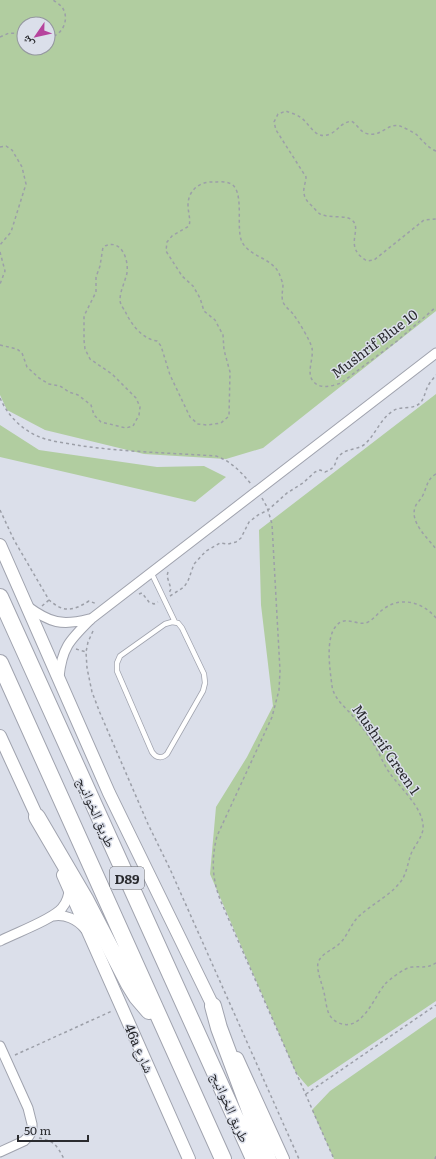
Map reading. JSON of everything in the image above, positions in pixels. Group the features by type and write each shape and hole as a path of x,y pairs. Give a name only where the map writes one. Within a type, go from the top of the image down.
{"highway":[{"name":"طريق الخوانيج","path":"0,597 254,1159"},
{"name":"طريق الخوانيج","path":"0,663 158,1018 223,1159"},
{"path":"37,817 85,899 137,997 149,1011 158,1018"},
{"path":"213,1006 221,1033 268,1159"}],"street":[{"path":"58,678 61,659 66,646 91,619 436,353"},
{"path":"0,545 123,824 213,1006 283,1159"},
{"path":"26,605 42,616 59,623 72,623 91,619"},
{"name":"46a شارع","path":"0,736 91,936 189,1159"},
{"path":"0,941 53,916 65,905 69,897 69,888"},
{"name":"46a شارع","path":"53,916 64,916 71,918 82,926 91,936"},
{"path":"0,1046 31,1117 32,1131 30,1136 16,1145 0,1152"}],"lane":[{"path":"151,572 175,622 182,628 204,674 205,683 203,691 167,754 159,757 152,752 117,671 116,663 120,656 168,623 175,622"}],"path":[{"path":"53,0 62,6 65,15 65,22 60,33 56,35"},
{"path":"0,37 9,32 16,33"},
{"path":"436,150 432,150 416,134 399,126 391,126 374,135 363,132 357,124 351,121 343,123 331,134 323,136 314,132 301,118 286,111 278,114 274,122 276,130 306,177 304,190 305,199 319,214 328,217 349,217 354,221 356,228 354,245 360,257 368,261 374,260 424,220 436,219"},
{"path":"0,147 6,146 12,150 22,167 26,184 11,232 0,245"},
{"name":"Mushrif Blue 10","path":"0,345 17,349 22,352 27,366 39,378 49,384 60,386 69,392 78,395 91,405 94,414 101,422 126,428 133,426 140,407 136,398 112,374 90,359 85,349 84,340 84,316 96,292 96,277 100,266 103,247 109,243 116,244 121,248 125,257 127,271 120,301 130,322 142,334 150,340 157,341 161,346 170,375 190,417 198,424 208,425 221,423 229,416 230,392 230,372 224,350 223,335 215,320 204,311 200,298 193,286 182,276 166,251 166,242 172,236 189,226 190,221 188,205 190,194 196,186 209,182 228,182 234,186 238,193 240,233 242,242 249,251 271,263 278,272 283,284 282,294 284,303 294,315 312,347 310,373 312,381 321,387 341,384 397,341 436,307"},
{"path":"0,252 5,271 0,284"},
{"path":"136,595 142,593 149,602 154,604 184,587 188,581 194,564 206,551 220,543 228,544 236,542 241,538 249,522 258,515 268,510 287,493 303,483 315,472 320,470 325,472 334,468 338,457 342,453 347,450 359,448 365,444 371,438 378,425 394,410 399,408 415,407 422,401 427,388 436,375"},
{"path":"0,398 6,410 20,425 28,431 45,439 128,452 216,456 237,468 258,491 268,510 272,524 280,671 278,694 272,717 217,836 213,855 213,875 222,904 334,1159"},
{"path":"436,474 428,482 423,496 416,504 414,512 417,524 436,549"},
{"path":"0,510 14,540 49,600 60,607 70,609 79,607 89,601 94,602 102,610"},
{"path":"164,599 171,589 167,576 171,567"},
{"name":"Mushrif Green 1","path":"436,618 428,610 418,604 406,602 395,603 386,607 371,620 363,623 345,621 337,625 332,632 329,658 333,692 336,698 366,734 393,778 410,798 419,813 423,826 421,835 411,854 405,875 400,884 360,916 350,928 343,941 322,956 319,960 318,970 328,1013 337,1023 351,1023 364,1015 381,988 391,978 408,968 427,967 436,964"},
{"path":"94,629 88,642 86,652 89,680 96,703 148,824 175,880 299,1159"},
{"path":"306,1094 436,1005"},
{"path":"6,1059 121,1006"},
{"path":"30,1136 54,1143 58,1146 64,1159"}],"green space":[{"path":"0,0 436,0 436,311 263,448 226,459 144,454 45,430 7,410 0,395"},
{"path":"436,394 436,1001 308,1087 296,1073 210,874 216,807 247,757 273,706 261,605 259,530"},
{"path":"0,425 39,450 157,467 204,466 226,477 195,502 0,457"},
{"path":"436,1017 436,1159 334,1159 312,1110 330,1091"}]}
